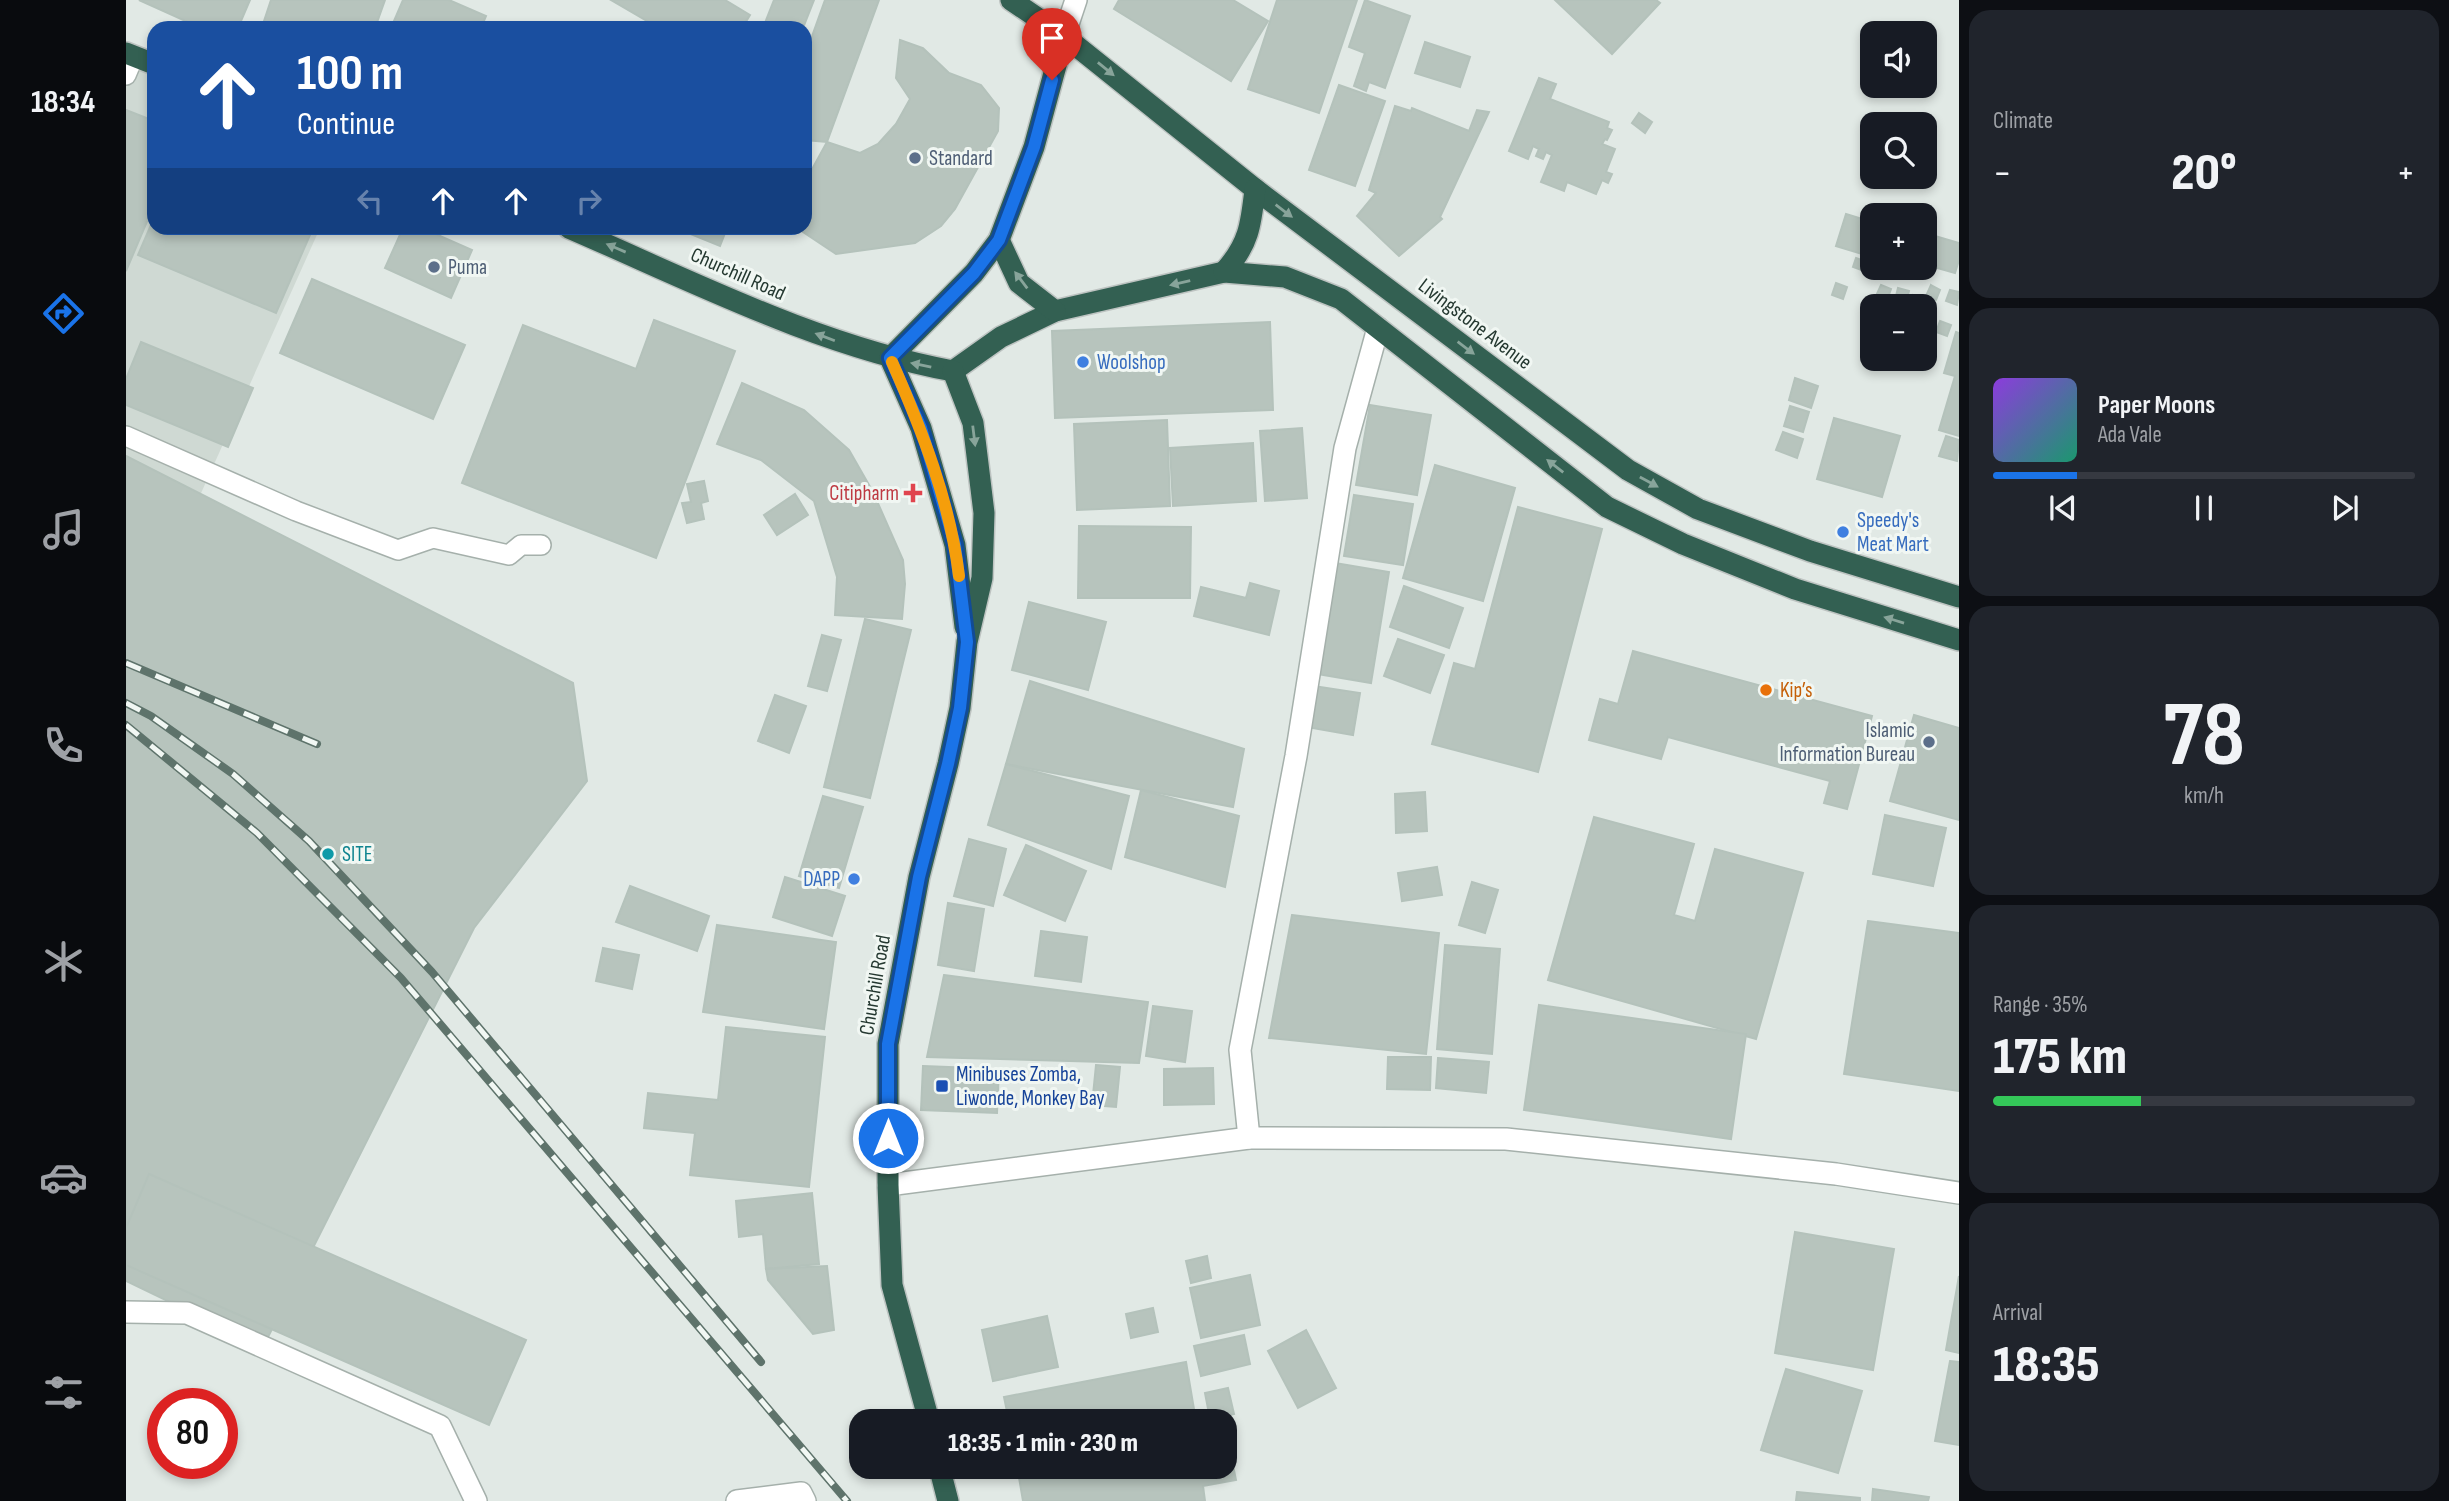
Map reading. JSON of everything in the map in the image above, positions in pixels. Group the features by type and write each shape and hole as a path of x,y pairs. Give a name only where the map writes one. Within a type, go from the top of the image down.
{"highway":[{"name":"Livingstone Avenue","path":"1011,0 1063,36 1255,189 1628,470 1698,509 1810,551 1959,597"},
{"path":"967,642 955,545 921,428 890,358 974,273 999,240 1034,147 1063,36"},
{"path":"1224,272 1239,256 1251,225 1255,189"},
{"name":"Churchill Road","path":"585,235 789,324 890,358 953,371"},
{"path":"999,240 1019,283 1055,311"},
{"path":"967,642 982,578 984,513 973,423 953,371 1001,337 1055,311 1224,272 1285,277 1341,299 1607,506 1683,544 1795,589 1959,640"},
{"name":"Churchill Road","path":"925,1409 892,1285 888,1185 888,1044 919,877 960,708 967,642"},
{"path":"942,1479 947,1501"}],"street":[{"path":"1063,36 1076,0"},
{"path":"1249,1138 1240,1050 1296,756 1345,448 1378,328"},
{"path":"888,1185 1249,1138 1506,1139 1836,1174 1959,1193"},
{"path":"126,1312 187,1313 440,1426 476,1501"},
{"path":"737,1501 801,1493 805,1501"}],"lane":[{"path":"126,436 296,511 397,550 433,538 509,555 521,545 541,545"}],"shaded area":[{"path":"126,59 147,67 147,235 317,235 180,540 126,517"}],"building":[{"path":"139,0 250,0 241,21 186,21"},
{"path":"271,0 385,0 378,21 264,21"},
{"path":"403,0 449,0 486,16 484,21 394,21"},
{"path":"611,0 725,0 750,15 746,21 647,21"},
{"path":"774,0 814,0 806,21 766,21"},
{"path":"825,0 879,0 827,142 812,141 812,36"},
{"path":"1119,0 1233,0 1268,21 1231,81 1114,9"},
{"path":"1277,0 1357,0 1319,113 1248,89"},
{"path":"1365,0 1410,16 1385,88 1369,82 1366,91 1354,86 1365,53 1349,47"},
{"path":"1555,0 1656,0 1660,3 1612,54"},
{"path":"900,40 923,48 949,73 981,85 999,108 998,131 955,209 941,226 915,243 836,254 808,235 812,235 812,169 827,142 860,153 878,144 896,124 910,99 896,78"},
{"path":"1425,42 1470,57 1460,87 1415,73"},
{"path":"1539,78 1556,84 1550,99 1609,122 1607,128 1612,130 1602,144 1615,149 1606,172 1612,174 1608,183 1602,180 1596,194 1567,182 1564,191 1541,182 1552,155 1546,152 1543,159 1536,156 1539,149 1533,146 1528,159 1509,151"},
{"path":"1339,85 1385,101 1355,186 1309,170"},
{"path":"1395,106 1411,111 1412,108 1469,131 1477,110 1489,112 1440,217 1442,219 1399,256 1357,216 1376,193 1369,190"},
{"path":"126,110 147,118 147,222 126,271"},
{"path":"1639,113 1652,122 1645,133 1632,123"},
{"path":"1846,214 1860,218 1860,253 1836,246"},
{"path":"147,234 310,235 276,313 138,255"},
{"path":"400,235 438,235 472,250 451,298 385,268"},
{"path":"693,235 724,235 720,246"},
{"path":"1937,237 1959,243 1959,260 1955,273 1937,268"},
{"path":"1856,258 1860,259 1860,270 1853,267"},
{"path":"312,279 465,345 433,419 280,353"},
{"path":"1836,283 1847,287 1843,299 1832,295"},
{"path":"1881,285 1891,289 1889,294 1877,294"},
{"path":"1931,285 1940,290 1937,298 1937,294 1927,294"},
{"path":"1898,288 1909,291 1908,294 1896,294"},
{"path":"1950,290 1959,292 1957,305 1946,301"},
{"path":"654,320 735,351 656,558 462,483 523,325 636,369"},
{"path":"1940,321 1951,325 1947,336 1937,332"},
{"path":"1270,322 1273,410 1055,418 1052,331"},
{"path":"1956,332 1959,333 1959,436 1939,430 1955,376 1944,373"},
{"path":"141,342 253,388 228,447 126,405 126,379"},
{"path":"1795,378 1818,386 1811,408 1789,400"},
{"path":"742,383 804,410 849,450 873,492 903,560 905,584 902,619 835,615 837,577 814,501 761,460 717,444"},
{"path":"1370,405 1431,415 1417,495 1356,485"},
{"path":"1790,406 1809,412 1803,432 1784,426"},
{"path":"1834,418 1900,436 1882,497 1817,479"},
{"path":"1167,420 1170,506 1077,510 1074,424"},
{"path":"1302,428 1307,498 1265,501 1260,431"},
{"path":"1783,432 1803,439 1797,458 1776,450"},
{"path":"1946,436 1959,440 1957,461 1939,456"},
{"path":"1253,443 1256,501 1173,506 1170,448"},
{"name":"SITE","path":"126,456 573,683 587,781 474,928 263,1347 126,1281"},
{"path":"1435,465 1515,488 1483,601 1403,578"},
{"path":"704,481 708,501 701,503 704,519 687,523 682,503 691,502 687,484"},
{"path":"795,494 808,515 777,535 764,515"},
{"path":"1354,495 1413,504 1403,565 1344,556"},
{"path":"1518,507 1602,529 1538,772 1432,744 1454,663 1475,669"},
{"path":"1079,526 1191,527 1190,598 1078,598"},
{"path":"1335,563 1389,572 1371,683 1317,674"},
{"path":"1250,583 1279,591 1269,635 1194,616 1201,587 1246,598"},
{"path":"1404,586 1463,608 1449,648 1390,627"},
{"path":"1029,602 1106,622 1088,690 1012,670"},
{"path":"865,619 911,630 870,798 824,787"},
{"path":"822,635 841,640 827,691 808,686"},
{"path":"1398,639 1444,655 1430,693 1384,676"},
{"path":"1633,651 1872,716 1847,809 1824,803 1830,781 1668,737 1661,759 1589,740 1600,699 1618,704"},
{"path":"1030,681 1244,749 1233,807 1006,764"},
{"path":"1307,685 1360,693 1353,735 1301,726"},
{"path":"775,695 806,706 789,753 758,741"},
{"path":"1914,715 1959,728 1959,820 1890,801"},
{"path":"1006,764 1129,796 1111,869 988,825"},
{"path":"1141,790 1239,816 1225,887 1125,857"},
{"path":"1425,792 1427,831 1396,833 1395,794"},
{"path":"823,796 863,807 839,888 799,876"},
{"path":"1885,815 1946,828 1933,886 1873,874"},
{"path":"1594,817 1694,844 1674,915 1695,921 1715,849 1803,873 1756,1039 1548,980"},
{"path":"969,839 1006,849 993,906 954,896"},
{"path":"1026,845 1086,871 1065,921 1004,895"},
{"path":"1437,867 1442,895 1402,901 1398,873"},
{"path":"785,877 845,896 832,936 773,917"},
{"path":"1472,882 1498,890 1485,933 1459,925"},
{"path":"630,886 709,916 697,951 616,922"},
{"path":"948,903 984,909 974,971 938,965"},
{"path":"1292,915 1439,933 1426,1054 1269,1038"},
{"path":"1868,921 1959,933 1959,1091 1844,1074"},
{"path":"717,925 836,942 824,1029 703,1012"},
{"path":"1041,931 1087,937 1081,982 1035,976"},
{"path":"1445,945 1500,949 1492,1054 1437,1049"},
{"path":"603,948 639,955 632,989 596,981"},
{"path":"944,975 1148,1002 1139,1063 927,1057"},
{"path":"1539,1005 1746,1034 1731,1139 1524,1110"},
{"path":"1153,1006 1192,1011 1185,1062 1146,1056"},
{"path":"726,1027 825,1037 809,1187 690,1175 695,1133 644,1128 648,1093 718,1100"},
{"path":"1388,1057 1431,1057 1430,1090 1387,1089"},
{"path":"1438,1058 1489,1062 1486,1093 1436,1088"},
{"path":"1096,1065 1120,1067 1116,1107 1092,1105"},
{"path":"923,1066 999,1069 997,1113 921,1110"},
{"path":"1213,1068 1214,1104 1164,1105 1164,1069"},
{"path":"149,1174 526,1340 489,1425 126,1265 126,1228"},
{"path":"812,1193 819,1264 766,1269 763,1234 739,1237 736,1201"},
{"path":"1795,1232 1894,1249 1873,1370 1775,1353"},
{"path":"1207,1256 1211,1278 1191,1283 1186,1261"},
{"path":"827,1266 834,1330 813,1334 768,1280 766,1269"},
{"path":"1250,1275 1260,1325 1201,1338 1190,1288"},
{"path":"1959,1276 1959,1353 1946,1350"},
{"path":"1153,1308 1158,1332 1131,1338 1126,1314"},
{"path":"1047,1316 1058,1367 993,1381 982,1330"},
{"path":"1306,1330 1336,1388 1298,1408 1268,1351"},
{"path":"1244,1335 1250,1364 1201,1376 1194,1346"},
{"path":"1950,1361 1959,1362 1959,1445 1935,1441"},
{"path":"1186,1362 1194,1409 1006,1409 1004,1397"},
{"path":"1786,1369 1862,1391 1838,1473 1761,1450"},
{"path":"1228,1388 1233,1409 1208,1409 1205,1393"},
{"path":"1019,1479 1236,1480 1203,1486 1205,1501 1023,1501"},
{"path":"1873,1489 1929,1497 1928,1501 1872,1501"},
{"path":"1797,1492 1860,1498 1860,1501 1796,1501"}],"railway":[{"path":"126,663 317,744"},
{"path":"126,703 151,716 233,774 309,841 432,972 761,1362"},
{"path":"126,725 257,833 401,978 847,1501"}],"slow traffic":[{"path":"892,362 921,428 955,545 959,576"}],"place":[{"name":"Standard","path":"915,158"},
{"name":"Puma","path":"434,267"},
{"name":"Woolshop","path":"1083,362"},
{"name":"Citipharm","path":"913,493"},
{"name":"Speedy's Meat Mart","path":"1843,532"},
{"name":"Kip’s","path":"1766,690"},
{"name":"Islamic Information Bureau","path":"1929,742"},
{"name":"SITE","path":"328,854"},
{"name":"DAPP","path":"854,879"},
{"name":"Minibuses Zomba, Liwonde, Monkey Bay","path":"942,1086"}],"route":[{"path":"888,1138 888,1044 919,877 960,708 967,642 955,545 921,428 890,358 974,273 999,240 1034,147 1052,80"}]}
